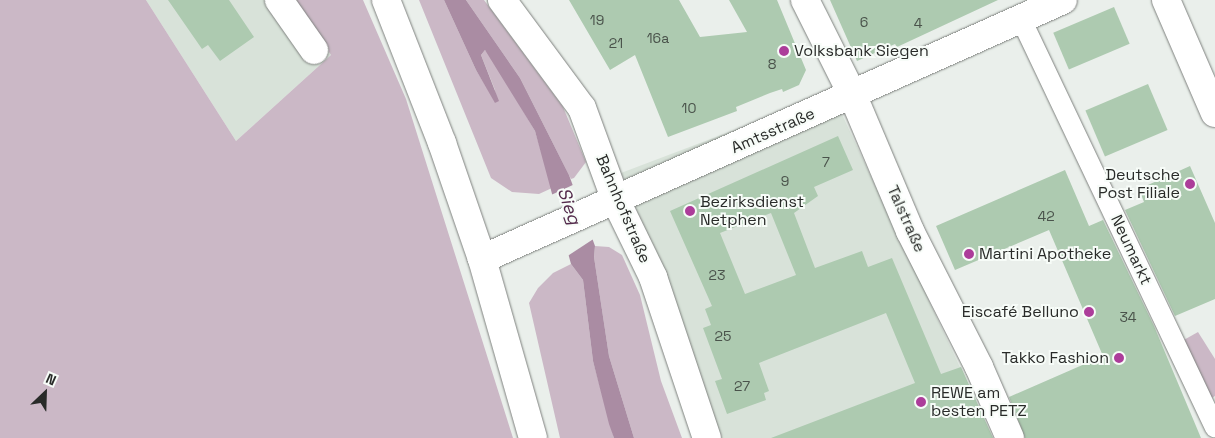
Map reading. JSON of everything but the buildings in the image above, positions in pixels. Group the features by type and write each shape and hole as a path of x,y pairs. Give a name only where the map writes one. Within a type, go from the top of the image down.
{"street":[{"path":"279,0 314,50"},
{"path":"386,0 442,143 482,259 533,438"},
{"name":"Bahnhofstraße","path":"502,0 582,108 608,204 653,278 707,438"},
{"name":"Talstraße","path":"805,0 853,96 910,231 979,367 1010,438"},
{"name":"Amtsstraße","path":"482,259 853,96 1063,0"},
{"path":"1166,0 1215,113"},
{"name":"Neumarkt","path":"1021,19 1215,427"}],"shaded area":[{"path":"0,0 146,0 236,141 331,55 294,0 363,0 406,99 513,438 0,438"},
{"path":"146,0 294,0 331,55 236,141"},
{"path":"419,0 444,0 476,70 496,103 495,90 481,55 485,50 490,55 535,131 552,188 539,194 512,192 491,178"},
{"path":"466,0 484,0 563,107 586,162 574,178 571,179 520,78"},
{"path":"832,93 993,438 722,438 621,173"},
{"path":"595,246 609,247 622,255 640,295 661,381 682,438 634,438 609,356 594,257"},
{"path":"571,264 583,280 593,361 614,438 560,438 529,303 538,288 553,273"},
{"path":"1198,332 1215,359 1215,396 1210,399 1182,341"}],"water":[{"name":"Sieg","path":"444,0 466,0 520,78 569,175 595,246 594,257 609,356 634,438 614,438 609,424 593,361 583,280 571,264 535,131 485,50 481,55 499,101 495,103 476,70"}],"pier":[{"path":"575,184 595,238 566,257 551,195"}],"place":[{"name":"Volksbank Siegen","path":"784,51"},
{"name":"Deutsche Post Filiale","path":"1190,184"},
{"name":"Bezirksdienst Netphen","path":"690,211"},
{"name":"Martini Apotheke","path":"969,254"},
{"name":"Eiscafé Belluno","path":"1089,312"},
{"name":"Takko Fashion","path":"1119,358"},
{"name":"REWE am besten PETZ","path":"921,402"}]}
